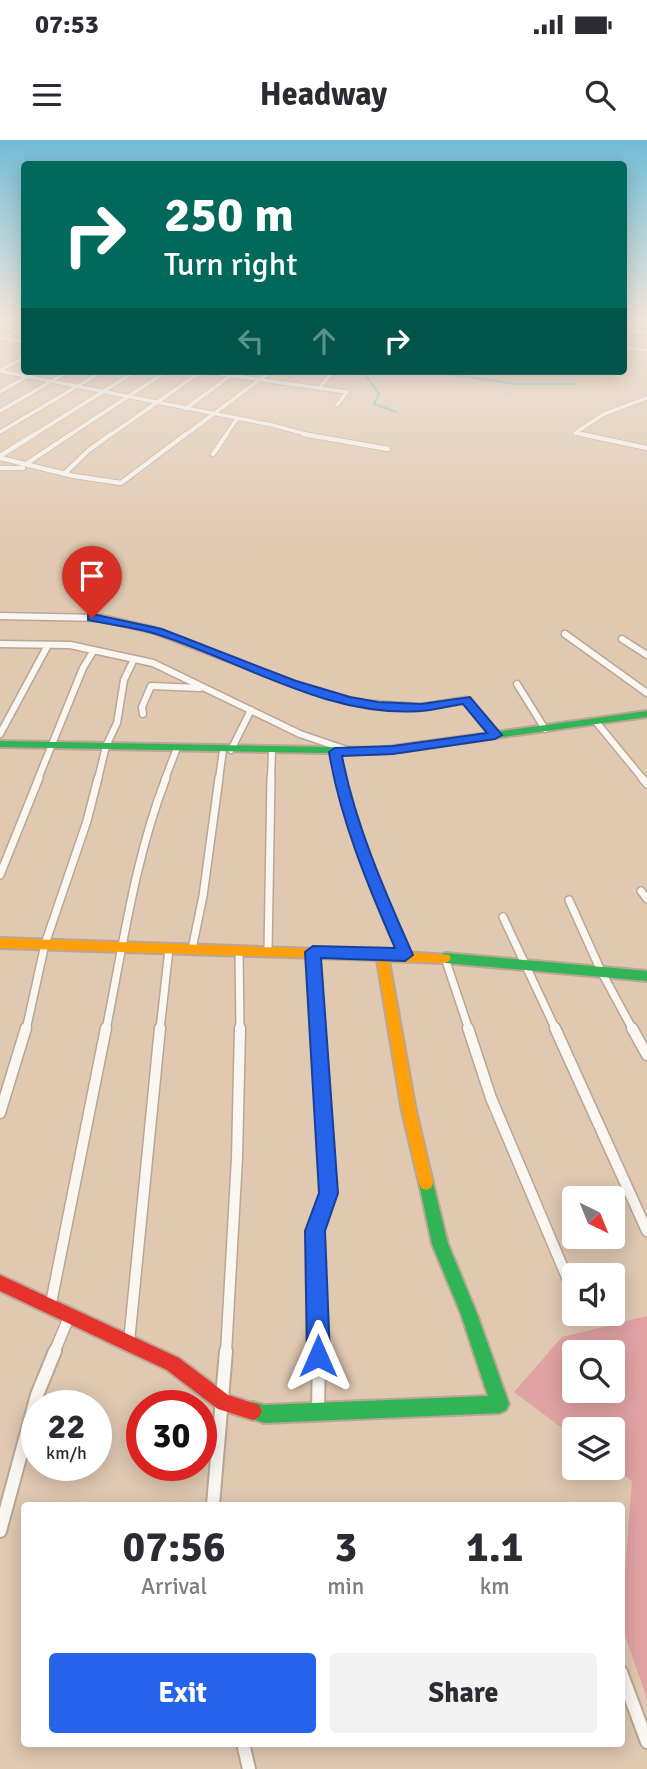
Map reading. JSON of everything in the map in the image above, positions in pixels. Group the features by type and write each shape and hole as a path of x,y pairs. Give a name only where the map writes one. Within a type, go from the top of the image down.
{"street":[{"path":"0,411 28,395"},
{"path":"0,432 64,395"},
{"path":"0,457 99,395"},
{"path":"113,395 388,449"},
{"path":"26,464 134,395"},
{"path":"64,474 89,450 169,395"},
{"path":"185,409 204,395"},
{"path":"0,457 64,474 124,482 238,395"},
{"path":"337,405 345,395"},
{"path":"647,398 604,414 575,433 647,448"},
{"path":"213,454 237,419"},
{"path":"0,468 33,466"},
{"path":"0,616 92,618 158,631 292,683 358,703 421,708 466,700 495,735"},
{"path":"565,634 647,693"},
{"path":"622,639 647,656"},
{"path":"0,644 69,645 160,665 300,734 352,752"},
{"path":"0,734 48,645"},
{"path":"0,875 83,668 94,650"},
{"path":"0,1113 32,1009 45,944 87,821 106,747 117,723 124,680 134,659"},
{"path":"517,684 545,729"},
{"path":"143,713 142,707 151,686 206,688"},
{"path":"192,949 227,750 251,710"},
{"path":"0,744 352,752 405,748 647,714"},
{"path":"597,723 647,784"},
{"path":"50,1308 152,814 177,748"},
{"path":"268,951 272,751"},
{"path":"335,752 340,780 380,898 405,955"},
{"path":"569,900 601,971 647,1055"},
{"path":"503,916 598,1118 647,1231"},
{"path":"0,943 405,955 647,976"},
{"path":"129,1342 147,1140 169,949"},
{"path":"213,1502 224,1403 241,1049 239,950"},
{"path":"313,952 328,1193 315,1231 319,1329 318,1412"},
{"path":"0,1283 173,1364 224,1403 264,1414 294,1415 500,1404 470,1314 440,1244 409,1111 382,954"},
{"path":"445,958 491,1098 562,1266"},
{"path":"0,1531 37,1395 69,1317"},
{"path":"625,1683 647,1742"},
{"path":"244,1747 248,1769"}],"shaded area":[{"path":"647,1316 647,1699 625,1636 625,1572 632,1481 625,1475 625,1417 562,1417 562,1428 514,1392 562,1337 607,1326 625,1326 625,1321"}],"waterway":[{"path":"378,395 374,404 396,412"}],"traffic: fast":[{"path":"0,744 379,751 647,714"},
{"path":"445,958 647,976"},
{"path":"253,1411 264,1414 500,1404 469,1314 440,1244 426,1183"}],"traffic: slow":[{"path":"0,943 445,958"},
{"path":"382,954 409,1111 426,1183"}],"traffic: jam":[{"path":"0,1283 173,1364 224,1403 253,1411"}],"route":[{"path":"92,618 158,631 292,683 348,701 378,706 421,708 463,699 495,735 393,750 335,752 340,780 380,898 405,955 313,952 328,1193 315,1231 318,1356"}]}
